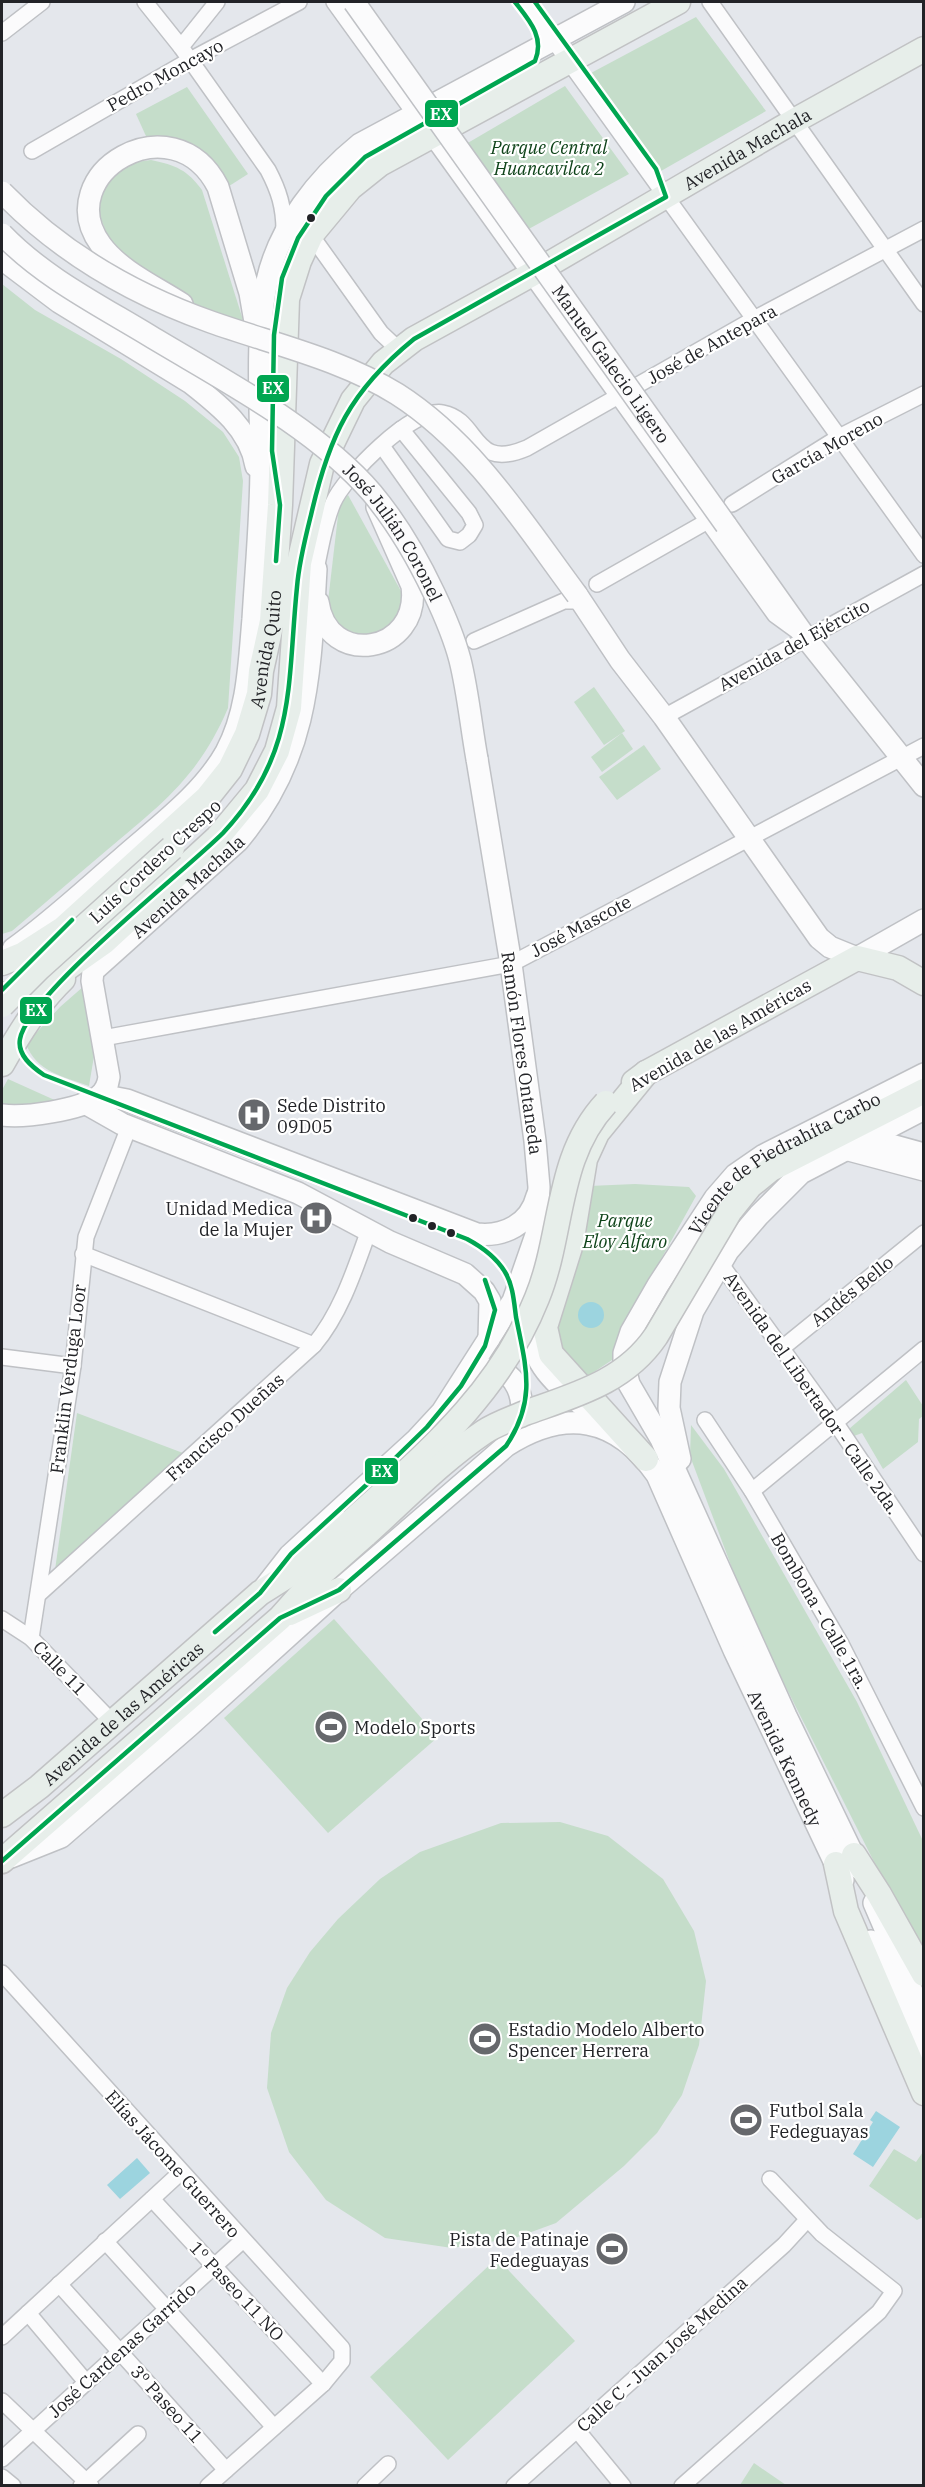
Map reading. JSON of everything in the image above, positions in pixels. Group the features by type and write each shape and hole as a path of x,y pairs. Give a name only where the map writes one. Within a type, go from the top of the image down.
{"main road":[{"name":"Manuel Galecio Ligero","path":"354,2 716,523 924,786"},
{"name":"Avenida Quito","path":"2,956 54,917 159,825 208,778 226,751 240,716 248,677 261,499 261,355 265,289 273,259 296,214 323,180 348,154 372,137 624,2"},
{"name":"Avenida Quito","path":"2,963 22,955 64,928 189,816 221,782 239,752 253,717 272,621 280,505 286,299 298,261 311,235 337,201 365,175 431,136 678,2"},
{"name":"Avenida Machala","path":"2,995 43,985 104,942 225,830 247,805 266,775 277,751 289,708 299,563 322,464 343,418 364,384 399,350 414,339 532,274 794,121 924,49"},
{"path":"208,321 116,262 99,243 90,222 91,201 97,181 118,158 141,148 169,149 187,154 213,177 250,293 261,355"},
{"path":"2,192 48,234 120,282 208,321 345,369 395,393 418,408 451,436 471,457 579,598 620,660 664,717 819,938 830,947 857,958 898,968 924,983"},
{"name":"José Julián Coronel","path":"2,234 15,248 48,274 247,394 298,429 338,460 371,493 414,553 443,612 460,660 477,759"},
{"path":"2,259 59,302 191,383 224,410 244,435 255,460 261,499"},
{"path":"311,513 318,604 323,621 336,636 354,645 377,644 389,639 406,622 414,600 412,586 371,493"},
{"name":"Avenida Machala","path":"93,1099 108,1086 109,1077 92,981 93,971 238,841 255,820 281,777 304,707 311,648 316,569"},
{"name":"Luís Cordero Crespo","path":"2,1005 39,968 227,795 250,759 264,722 273,671 272,621"},
{"name":"Ramón Flores Ontaneda","path":"477,759 511,964 539,1187 536,1235 522,1281 513,1301 489,1339"},
{"path":"857,958 924,920"},
{"name":"Luís Cordero Crespo","path":"2,1064 22,1030 57,985 104,942"},
{"name":"Avenida de las Américas","path":"128,1765 280,1618 359,1528 454,1427 488,1386 528,1319 546,1274 566,1180 575,1150 587,1127 606,1103 646,1073 857,958"},
{"path":"638,1452 555,1359 547,1346 545,1327 571,1244 585,1159 597,1133 646,1073"},
{"name":"Vicente de Piedrahíta Carbo","path":"688,1498 661,1439 629,1384 624,1353 637,1321 715,1197 735,1175 764,1155 924,1074"},
{"path":"890,1126 924,1093"},
{"name":"Avenida de las Américas","path":"2,1815 39,1787 260,1593 359,1528 484,1432 511,1419 596,1387 630,1366 656,1336 730,1211 762,1176 795,1157 924,1093"},
{"path":"2,1115 20,1116 93,1099 127,1100 477,1234 497,1234 515,1227 536,1202 539,1187"},
{"path":"93,1099 129,1127 298,1193 390,1242 456,1269 475,1281 490,1301 489,1339 461,1385 423,1432 290,1555 260,1593"},
{"path":"688,1498 668,1395 673,1369 693,1311 720,1263 759,1215 792,1180 810,1167 924,1109"},
{"path":"866,1138 924,1154"},
{"path":"795,1157 840,1152 924,1170"},
{"path":"522,1281 524,1314 537,1361 556,1384 638,1452"},
{"path":"461,1385 478,1371 493,1368 502,1371 514,1381 522,1399 523,1419 506,1446"},
{"path":"506,1446 538,1429 570,1422 601,1428 638,1452"},
{"name":"Avenida de las Américas","path":"3,1860 128,1765 339,1590 506,1446"},
{"name":"Avenida Kennedy","path":"638,1452 657,1475 739,1660 904,1973 924,2019"},
{"name":"Avenida Kennedy","path":"688,1498 786,1716 845,1860"},
{"path":"280,1618 339,1590"},
{"path":"845,1860 879,1893 904,1973"},
{"path":"845,1860 846,1911 924,2093"},
{"name":"Avenida Kennedy","path":"904,1973 924,2059"}],"street":[{"path":"2,33 42,2"},
{"path":"145,2 185,53 268,170 279,192 284,212 284,234"},
{"path":"185,53 217,2"},
{"name":"Pedro Moncayo","path":"32,151 185,53 299,2"},
{"path":"334,2 415,114"},
{"path":"526,2 924,555"},
{"path":"710,2 924,304"},
{"name":"Manuel Galecio Ligero","path":"431,136 619,396 716,523"},
{"name":"José de Antepara","path":"316,569 333,501 341,486 400,429 429,414 442,413 464,427 484,448 497,454 511,455 754,319 924,229"},
{"path":"311,235 381,333 399,350"},
{"name":"García Moreno","path":"732,504 839,437 924,394"},
{"path":"382,446 448,539 460,542 469,536 475,525 469,513 400,429"},
{"path":"403,474 423,456"},
{"path":"597,584 716,523"},
{"name":"Avenida del Ejército","path":"664,717 924,574"},
{"path":"474,641 564,601 579,598"},
{"name":"José Mascote","path":"103,1038 511,964 749,836 924,746"},
{"name":"Franklin Verduga Loor","path":"31,1638 40,1593 73,1366 86,1237 129,1127"},
{"name":"Francisco Dueñas","path":"40,1593 314,1345 332,1320 358,1262 369,1230"},
{"name":"Andés Bello","path":"781,1349 924,1233"},
{"path":"83,1254 314,1345"},
{"name":"Avenida del Libertador - Calle 2da.","path":"720,1263 835,1422 924,1554"},
{"path":"752,1491 924,1349"},
{"path":"2,1357 73,1366"},
{"name":"Bombona - Calle 1ra.","path":"705,1420 752,1491 840,1644 923,1803"},
{"name":"Calle 11","path":"2,1619 31,1638 113,1723"},
{"name":"Elías Jácome Guerrero","path":"2,1973 180,2173 339,2343 343,2353 338,2368 322,2384"},
{"path":"2,2337 180,2173"},
{"path":"682,2486 879,2312 894,2291 807,2220 770,2179"},
{"name":"1º Paseo 11 NO","path":"152,2199 322,2384"},
{"name":"Calle C - Juan José Medina","path":"514,2486 784,2246 807,2220"},
{"path":"105,2241 274,2427"},
{"name":"José Cardenas Garrido","path":"2,2459 242,2241"},
{"name":"3º Paseo 11","path":"59,2284 226,2470"},
{"path":"28,2313 86,2382"},
{"path":"208,2486 322,2384"},
{"path":"2,2401 86,2484 138,2434"},
{"path":"577,2430 623,2486"},
{"path":"365,2486 388,2464"},
{"path":"2,2477 13,2486"}],"green space":[{"path":"696,17 766,111 661,171 591,73"},
{"name":"Parque Central Huancavilca 2","path":"565,86 629,174 525,231 466,144"},
{"path":"187,87 248,174 226,188 150,145 136,114"},
{"path":"151,160 180,169 202,190 244,323 192,303 115,255 98,211 102,196 108,181 123,169 136,162"},
{"path":"2,284 35,310 121,359 185,401 223,432 239,457 243,481 228,708 217,732 191,771 162,803 12,931 2,934"},
{"path":"348,495 407,602 389,636 348,638 327,610 339,507"},
{"path":"594,687 625,731 604,745 574,702"},
{"path":"622,733 633,749 602,772 591,757"},
{"path":"644,745 661,769 617,800 599,777"},
{"path":"84,986 94,1056 89,1086 60,1076 44,1067 37,1061 26,1044 60,1007"},
{"path":"8,1079 59,1102 2,1107 2,1090"},
{"name":"Parque Eloy Alfaro","path":"635,1184 689,1187 696,1196 624,1326 618,1356 585,1378 552,1343 589,1186"},
{"path":"906,1380 923,1406 923,1416 919,1419 918,1442 883,1469 862,1433 854,1436 849,1429"},
{"path":"77,1413 183,1453 55,1570"},
{"path":"691,1425 724,1469 857,1702 923,1841 923,1959 750,1616 690,1456"},
{"name":"Modelo Sports","path":"334,1619 438,1737 328,1833 224,1718"},
{"name":"Estadio Modelo Alberto Spencer Herrera","path":"560,1822 608,1836 663,1879 694,1931 706,1981 699,2045 682,2095 657,2133 624,2166 556,2223 515,2238 452,2248 385,2238 326,2200 289,2152 267,2088 271,2033 287,1988 310,1952 338,1919 380,1879 420,1852 501,1823"},
{"path":"894,2149 916,2162 923,2152 923,2217 917,2220 869,2186"},
{"path":"497,2258 575,2341 448,2460 370,2377"},
{"path":"754,2463 786,2485 740,2485"}],"water":[{"path":"591,1302 600,1306 604,1315 600,1324 591,1328 582,1324 578,1315 582,1306"},
{"path":"876,2111 900,2127 873,2167 853,2154 873,2122 870,2120"},
{"path":"137,2158 150,2173 120,2199 107,2185"}],"transit line":[{"name":"EX","path":"276,561 280,505 272,451 274,335 282,278 298,238 326,196 365,157 535,61 538,52 537,37 530,22 515,2"},
{"name":"EX","path":"2,1861 280,1618 339,1590 506,1446 522,1413 525,1398 525,1368 514,1300 508,1277 493,1257 483,1249 467,1239 44,1075 26,1060 21,1050 20,1039 29,1019 77,964 223,833 247,804 264,775 276,746 284,717 289,687 298,578 302,551 318,487 326,461 345,417 373,377 414,339 666,197 656,169 535,2"},
{"name":"EX","path":"2,990 72,920"},
{"name":"EX","path":"215,1632 260,1593 291,1554 427,1427 461,1386 485,1346 495,1310 485,1280"}],"place":[{"name":"Sede Distrito 09D05","path":"254,1115"},
{"name":"Unidad Medica de la Mujer","path":"316,1218"},
{"name":"Modelo Sports","path":"331,1727"},
{"name":"Estadio Modelo Alberto Spencer Herrera","path":"485,2039"},
{"name":"Futbol Sala Fedeguayas","path":"746,2120"},
{"name":"Pista de Patinaje Fedeguayas","path":"612,2249"}]}
